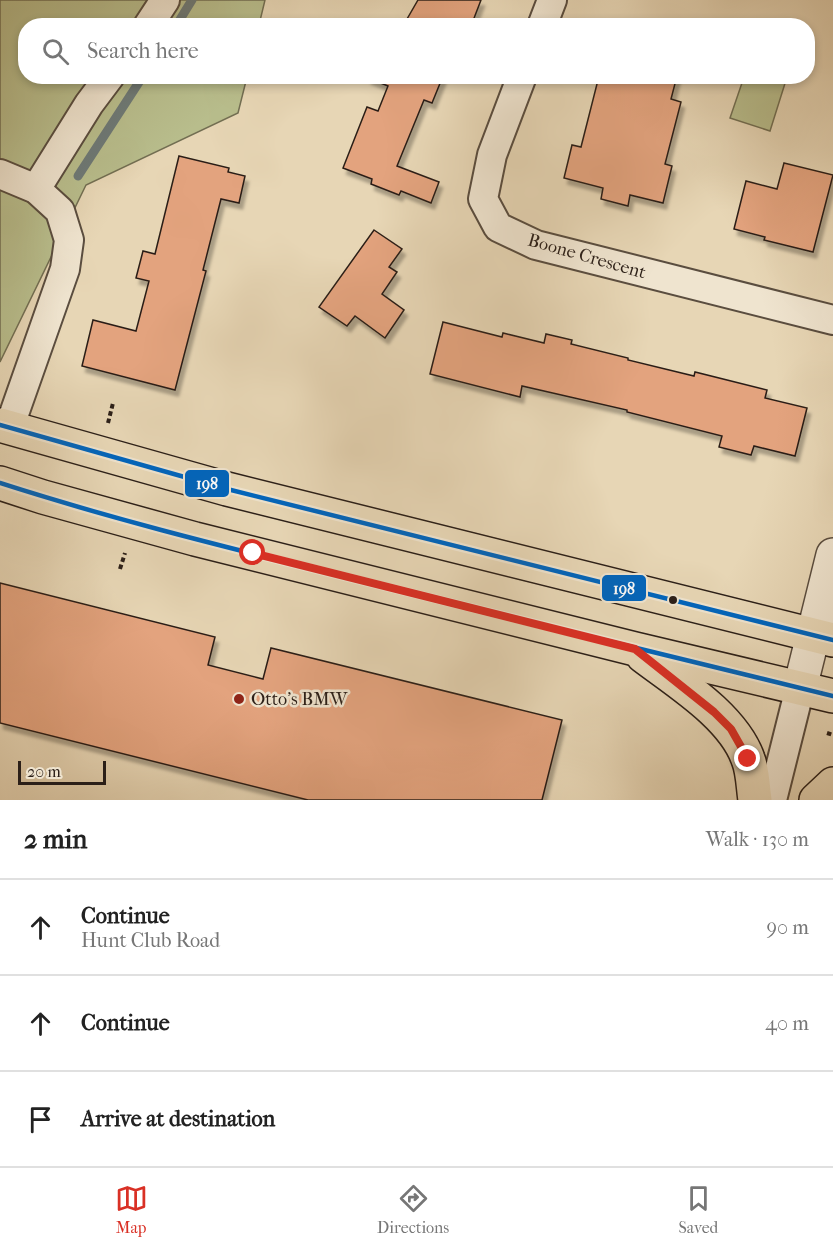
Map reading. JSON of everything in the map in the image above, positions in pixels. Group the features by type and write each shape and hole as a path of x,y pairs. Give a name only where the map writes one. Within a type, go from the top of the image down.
{"main road":[{"path":"4,427 227,489 823,637"},
{"path":"0,483 195,539 833,696"},
{"path":"635,649 714,712 731,729 748,759 755,800"},
{"path":"816,800 833,784"}],"street":[{"path":"153,18 165,0"},
{"path":"545,18 552,0"},
{"path":"36,189 104,84"},
{"name":"Boone Crescent","path":"519,84 492,155 483,199 498,227 537,245 833,320"},
{"path":"0,174 36,189 60,211 69,240 65,269 4,427"},
{"path":"772,800 800,688 823,637 833,555"}],"path":[{"path":"827,733 833,735"}],"green space":[{"path":"0,0 265,0 261,18 18,18 18,84 245,84 238,113 86,185 0,362"},
{"path":"742,84 785,84 770,131 730,118"}],"building":[{"path":"418,0 481,0 474,18 408,18"},
{"path":"383,84 440,84 432,103 424,100 397,166 439,182 431,203 401,191 399,195 371,184 372,179 343,168 367,107 378,111 388,86"},
{"path":"597,84 675,84 671,99 681,102 665,164 672,166 663,203 630,195 628,206 601,199 603,188 564,178 572,145 581,147"},
{"path":"179,156 229,168 228,172 245,176 239,203 221,199 203,270 206,271 175,390 82,366 93,320 136,331 149,281 136,278 143,251 155,254"},
{"path":"784,163 833,175 813,252 764,240 765,237 734,229 746,181 777,189"},
{"path":"374,230 402,249 389,267 397,272 382,294 404,310 385,338 355,316 347,326 319,307"},
{"path":"443,322 502,337 503,333 544,343 546,334 572,340 571,344 628,358 628,360 694,376 695,372 767,390 765,398 807,408 795,456 754,446 751,455 719,447 722,436 627,412 627,410 522,386 520,397 430,374"},
{"name":"Otto's BMW","path":"0,583 215,637 208,665 263,679 271,648 562,720 542,800 308,800 0,723"}],"waterway":[{"path":"181,18 192,0"},
{"path":"78,176 138,84"}],"transit line":[{"name":"198","path":"0,425 227,489 833,640"},
{"name":"198","path":"0,483 223,546 833,696"}],"place":[{"name":"Otto's BMW","path":"239,699"}],"route":[{"path":"253,553 635,649 714,712 731,729 748,759"}]}
